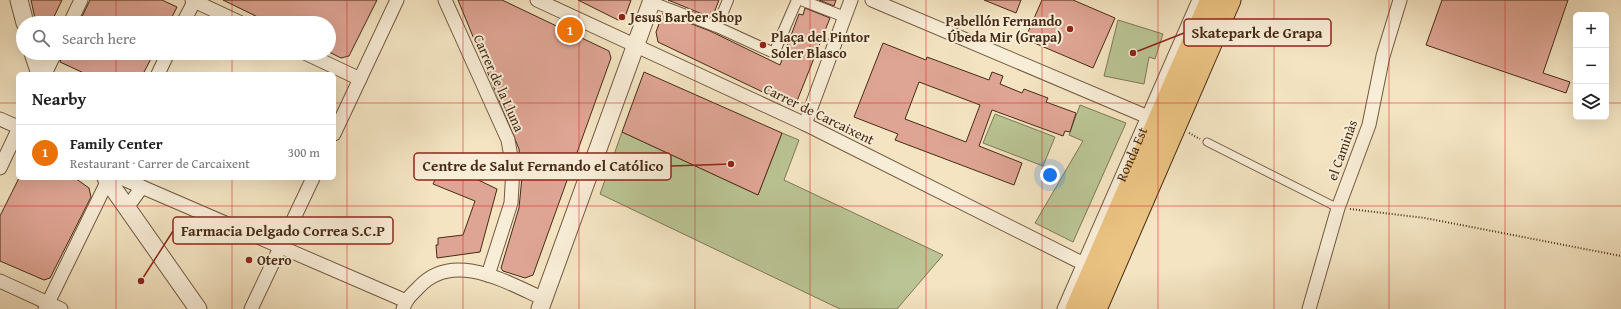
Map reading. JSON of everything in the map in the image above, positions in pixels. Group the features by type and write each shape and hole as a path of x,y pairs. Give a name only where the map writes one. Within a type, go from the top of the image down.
{"main road":[{"name":"Ronda Est","path":"1076,309 1211,0"},
{"name":"Ronda Est","path":"1096,309 1230,0"}],"street":[{"path":"19,0 23,16"},
{"path":"73,16 81,0"},
{"path":"186,16 193,0 226,16"},
{"path":"336,130 398,0"},
{"name":"Carrer de la Lluna","path":"445,0 508,140 513,168 510,202 488,274"},
{"name":"Carrer de Carcaixent","path":"537,0 611,36 636,45 804,124 1084,264"},
{"path":"717,27 728,0"},
{"path":"126,180 281,247 404,305 427,278 455,268 488,274 542,304 652,1 717,27 774,53 797,0"},
{"path":"801,0 845,17"},
{"path":"804,124 851,0"},
{"path":"872,0 1148,116"},
{"name":"Ronda Est","path":"1064,309 1199,0"},
{"name":"el Caminàs","path":"1309,309 1338,208 1369,125 1383,56 1400,0"},
{"path":"35,60 39,72"},
{"path":"46,72 52,60"},
{"path":"159,72 165,60"},
{"path":"320,60 360,79"},
{"path":"0,119 16,126"},
{"path":"0,168 16,134"},
{"path":"46,306 108,180"},
{"path":"109,180 126,208 198,309"},
{"path":"252,309 312,180"},
{"path":"126,208 142,187"},
{"path":"0,281 46,306 61,309"}],"lane":[{"path":"1207,142 1338,208"}],"path":[{"path":"1186,132 1207,142"},
{"path":"1338,208 1425,218 1621,256"}],"green space":[{"path":"1118,20 1163,34 1155,59 1149,57 1144,84 1104,76"},
{"path":"1080,105 1126,123 1073,242 1035,223 1083,141 1069,135"},
{"path":"995,114 1055,137 1043,166 983,143"},
{"path":"622,132 758,195 782,133 799,140 784,180 943,255 897,309 840,309 600,194"}],"building":[{"path":"31,0 62,0 54,16 34,16"},
{"path":"90,0 162,0 177,7 172,16 82,16"},
{"path":"223,0 377,0 349,56 341,58 336,56 336,16 256,16"},
{"path":"458,0 502,0 609,51 611,58 533,275 525,278 503,271 501,268 519,208 522,177 519,149"},
{"path":"578,0 631,0 625,17 618,20"},
{"path":"668,0 719,0 712,18"},
{"path":"819,0 836,0 834,6"},
{"path":"984,0 1021,0 1016,13"},
{"name":"Pabellón Fernando Úbeda Mir (Grapa)","path":"1042,0 1073,0 1115,18 1093,68 1025,39"},
{"path":"1442,0 1568,0 1543,73 1570,82 1566,93 1426,45"},
{"path":"805,8 830,18 797,101 790,105 658,42 656,32 663,13 710,31 780,65 799,14 803,15"},
{"path":"883,43 926,60 927,57 989,80 992,72 1003,76 1000,84 1022,93 1024,89 1048,98 1046,102 1076,113 1070,132 1065,131 1063,136 992,110 979,146 1022,163 1014,185 895,140 898,134 854,117","holes":["919,82 980,105 966,142 905,119"]},
{"path":"61,60 150,60 144,72 82,72 60,62"},
{"path":"644,72 782,133 758,195 622,132"},
{"path":"443,163 497,189 480,252 437,258 436,245 438,245 438,238 463,235 475,201 433,184"},
{"path":"18,180 78,180 89,188 91,197 50,278 44,280 0,261 0,216"}],"place":[{"name":"Jesus Barber Shop","path":"622,17"},
{"name":"Pabellón Fernando Úbeda Mir (Grapa)","path":"1070,29"},
{"name":"Family Center","path":"570,30"},
{"name":"Plaça del Pintor Soler Blasco","path":"763,45"},
{"name":"Skatepark de Grapa","path":"1133,53"},
{"name":"Centre de Salut Fernando el Católico","path":"731,164"},
{"name":"Otero","path":"249,260"},
{"name":"Farmacia Delgado Correa S.C.P","path":"141,281"}]}
